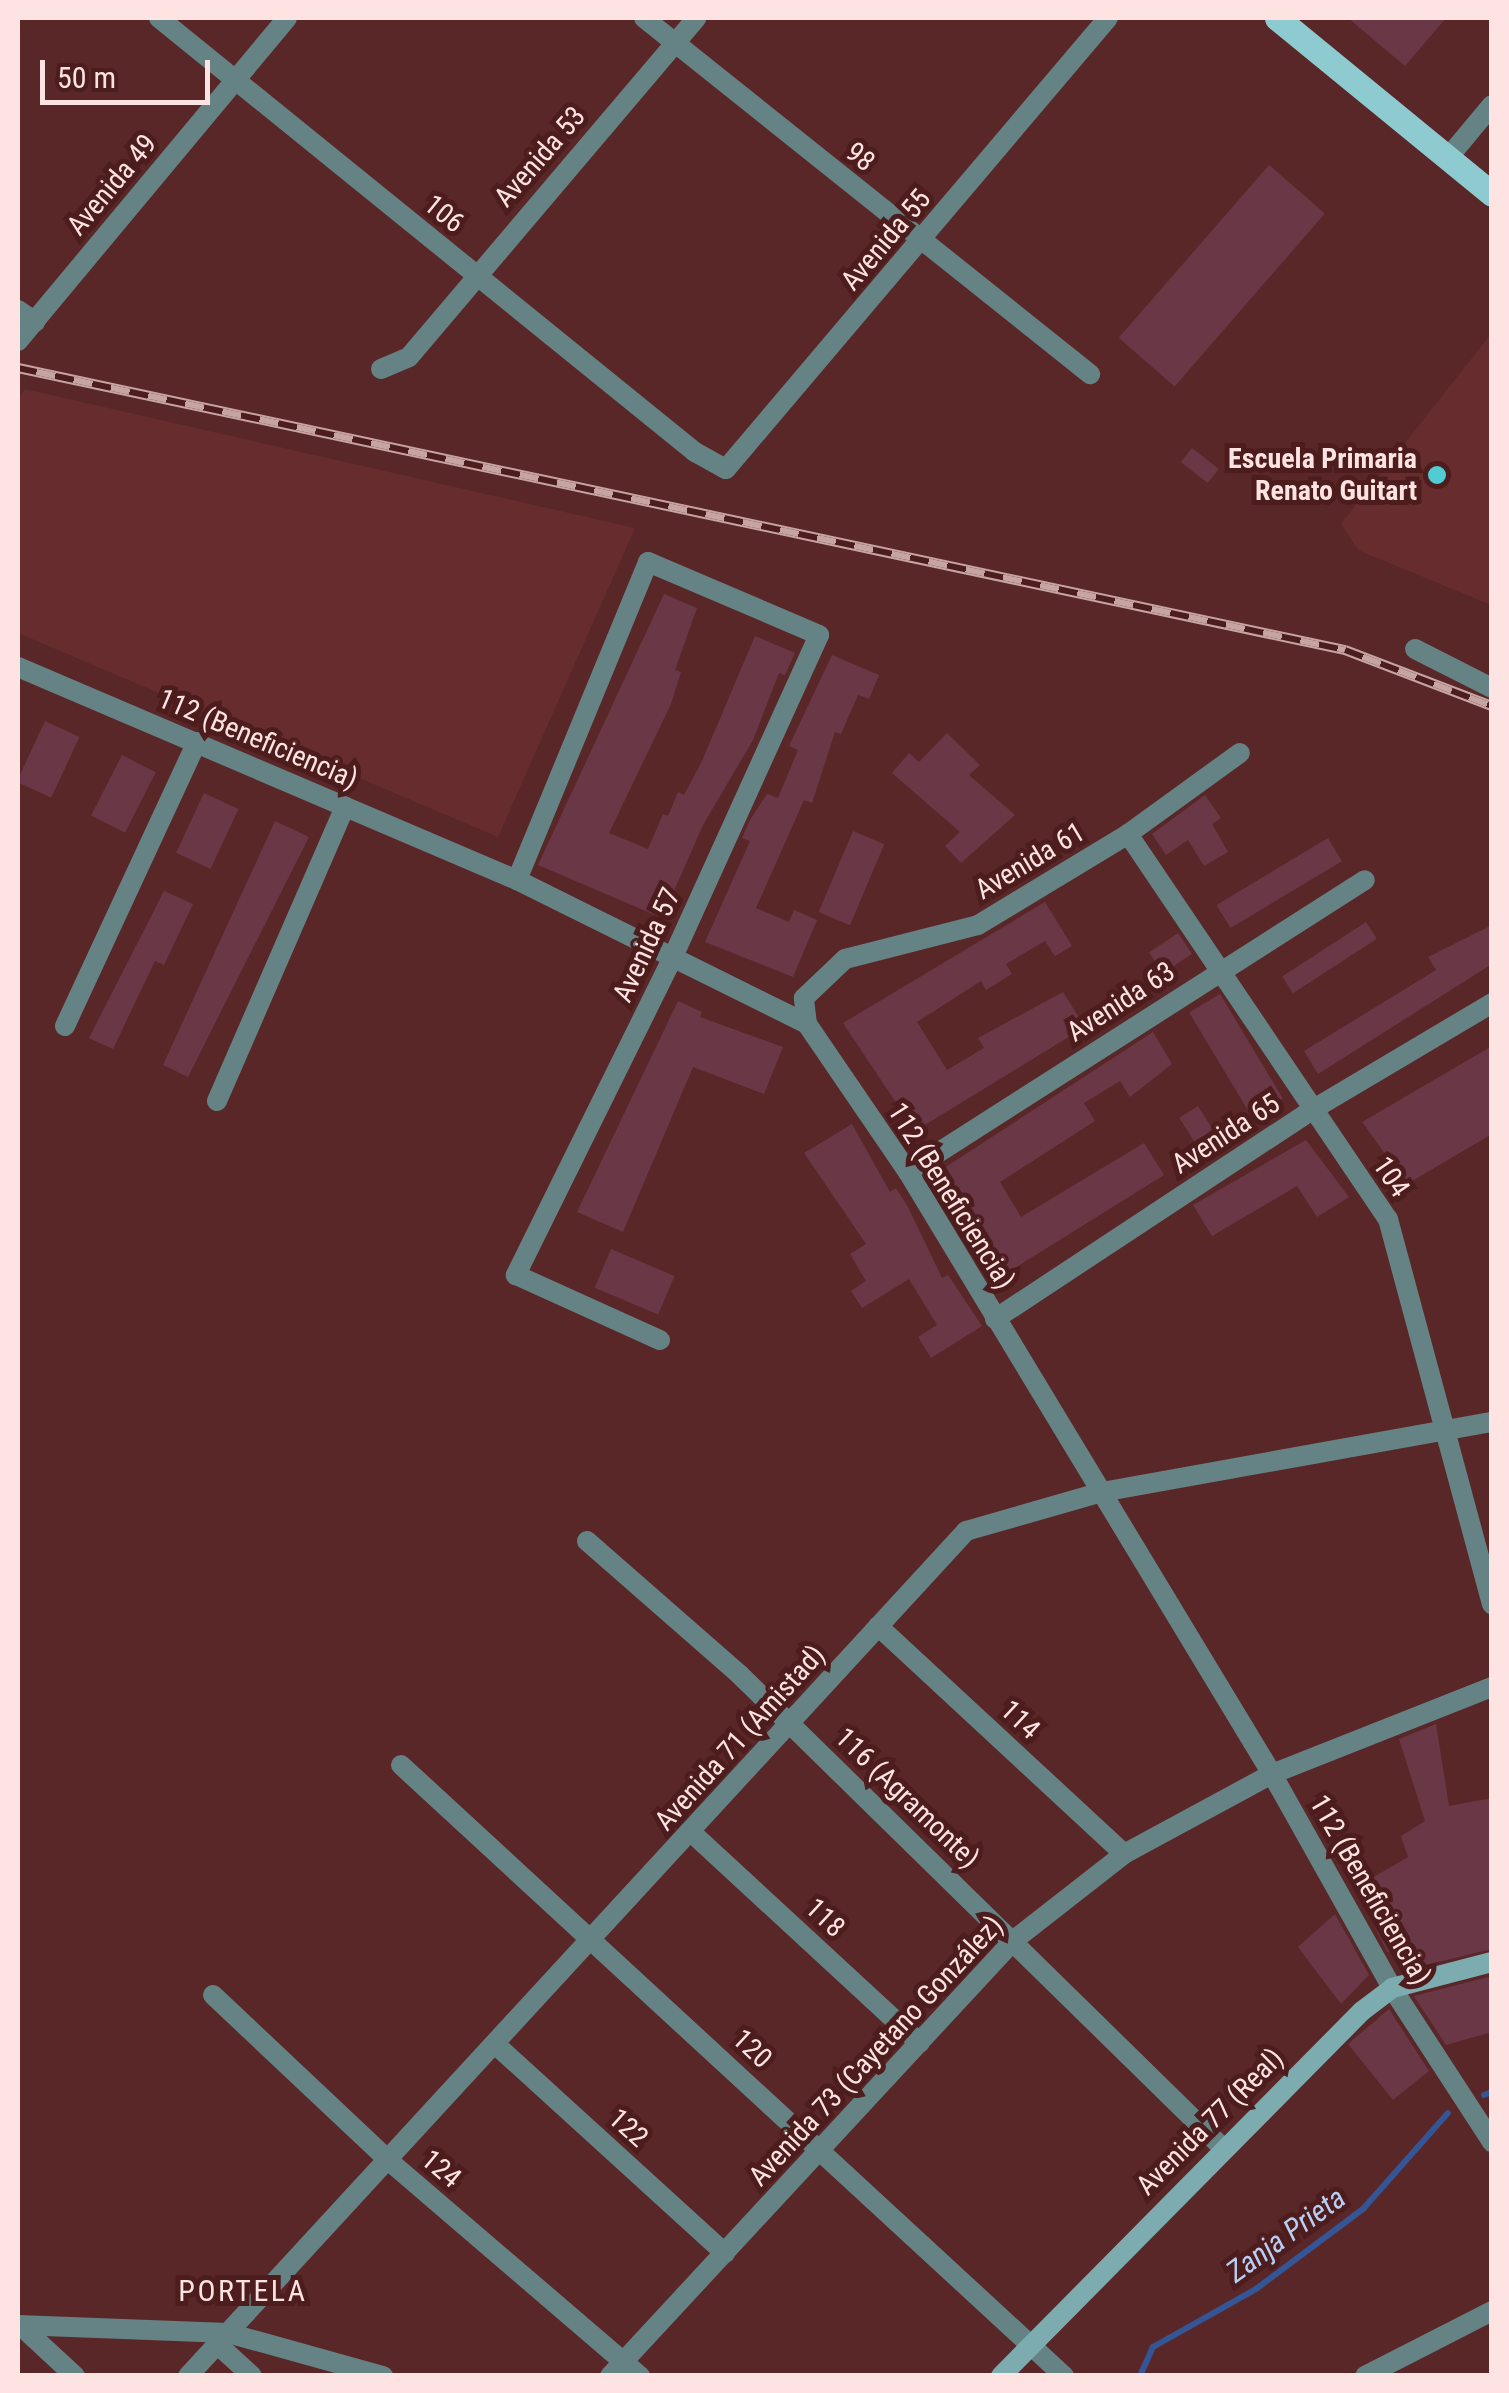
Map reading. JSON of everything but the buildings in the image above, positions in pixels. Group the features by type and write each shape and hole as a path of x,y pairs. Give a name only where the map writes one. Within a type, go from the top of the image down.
{"main road":[{"path":"1276,18 1492,194"},
{"name":"Avenida 77 (Real)","path":"1001,2376 1221,2146 1392,1988 1492,1962"}],"street":[{"name":"106","path":"159,18 695,452"},
{"name":"Avenida 49","path":"18,341 26,316 287,18"},
{"name":"98","path":"644,18 1090,374"},
{"name":"Avenida 53","path":"381,368 409,357 475,274 696,18"},
{"name":"Avenida 55","path":"695,452 726,469 1108,18"},
{"path":"1446,159 1492,106"},
{"name":"Avenida 57","path":"517,880 648,562 819,635 673,957 516,1275 660,1340"},
{"path":"1415,649 1492,688"},
{"name":"112 (Beneficiencia)","path":"18,667 517,880 807,1024 908,1172 1272,1774 1392,1988 1492,2142"},
{"path":"65,1026 197,742"},
{"name":"Avenida 61","path":"807,1024 804,998 845,959 978,926 1128,834 1240,753"},
{"path":"217,1101 344,807"},
{"name":"104","path":"1128,834 1388,1219 1492,1604"},
{"name":"Avenida 63","path":"908,1172 1365,880"},
{"name":"Avenida 65","path":"995,1319 1312,1110 1492,1003"},
{"name":"Avenida 71 (Amistad)","path":"188,2376 966,1530 1102,1492 1492,1422"},
{"name":"116 (Agramonte)","path":"588,1541 791,1724 1221,2146"},
{"name":"114","path":"878,1626 1124,1854"},
{"name":"Avenida 73 (Cayetano González)","path":"625,2371 725,2253 1014,1940 1124,1854 1272,1774 1492,1687"},
{"name":"120","path":"401,1765 1064,2376"},
{"name":"118","path":"692,1832 920,2044"},
{"name":"124","path":"213,1995 388,2160 625,2371"},
{"name":"122","path":"495,2044 725,2253"},
{"path":"1365,2376 1492,2311"},
{"path":"20,2327 222,2338 383,2376"},
{"path":"20,2327 75,2376"},
{"path":"222,2338 252,2376"}],"shaded area":[{"name":"Escuela Primaria Renato Guitart","path":"1491,334 1491,605 1358,550 1341,524"},
{"path":"25,389 635,528 498,837 18,633 18,399"}],"waterway":[{"name":"Zanja Prieta","path":"1484,2095 1492,2092"},
{"name":"Zanja Prieta","path":"1140,2376 1153,2347 1256,2289 1363,2209 1448,2113"}],"railway":[{"path":"18,368 1345,650 1492,706"}],"place":[{"name":"Escuela Primaria Renato Guitart","path":"1437,475"}],"district":[{"name":"PORTELA","path":"243,2291"}]}
